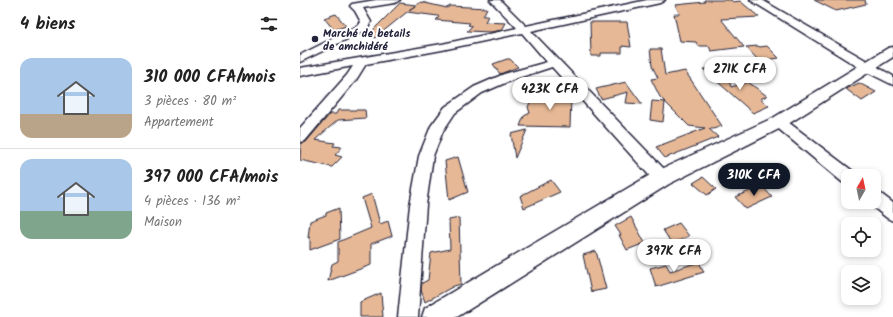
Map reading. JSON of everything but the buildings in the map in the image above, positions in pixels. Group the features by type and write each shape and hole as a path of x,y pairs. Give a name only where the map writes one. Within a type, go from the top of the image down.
{"street":[{"path":"300,59 362,28 366,22 359,9 354,6 395,0"},
{"path":"495,0 524,29 662,178"},
{"path":"300,72 442,47 632,3 660,0"},
{"path":"755,0 893,81"},
{"path":"434,317 662,178 779,122 826,91 893,51"},
{"path":"300,137 352,77 361,62"},
{"path":"408,317 418,205 426,156 436,130 450,110 478,90 508,77 554,63"},
{"path":"779,122 841,172"},
{"path":"881,204 893,213"}],"place":[{"name":"Marché de betails de amchidéré","path":"315,39"}]}
